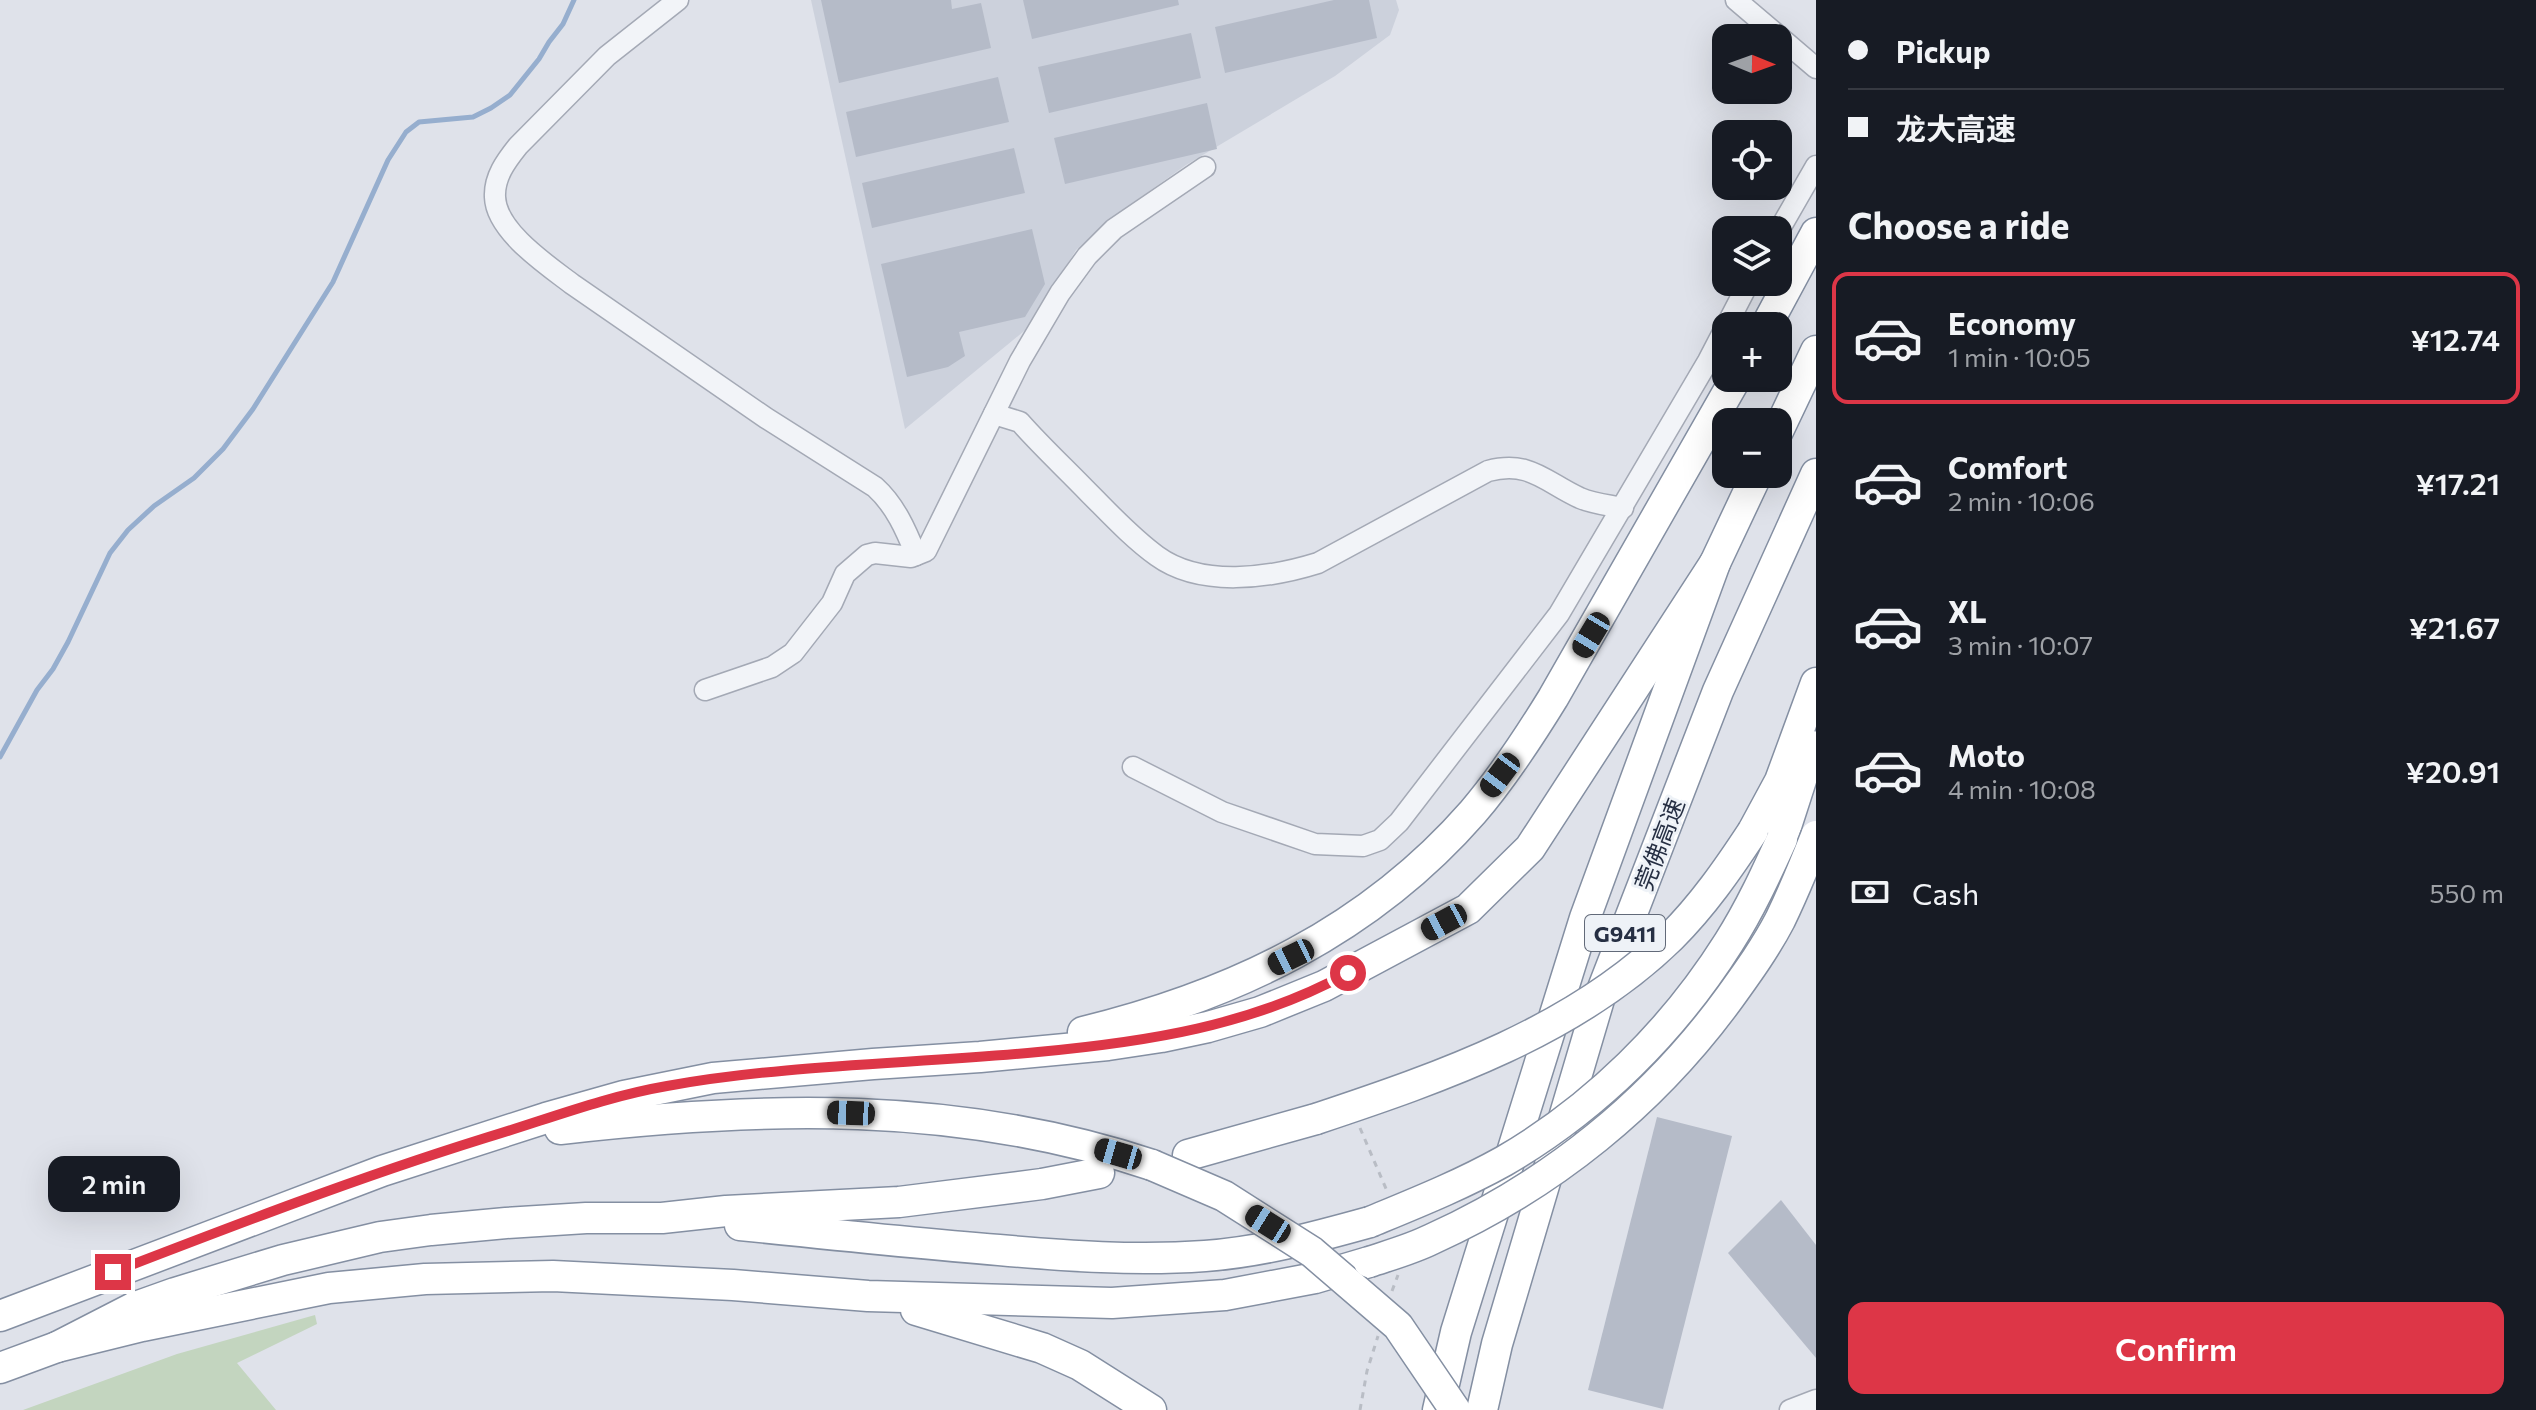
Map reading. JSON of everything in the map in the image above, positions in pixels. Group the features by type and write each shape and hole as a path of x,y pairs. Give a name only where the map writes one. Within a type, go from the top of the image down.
{"highway":[{"path":"1774,312 1816,233"},
{"path":"1789,408 1816,351"},
{"path":"980,1057 1150,1015 1247,979 1336,931 1414,871 1474,810 1530,734 1603,614 1728,392"},
{"name":"莞佛高速","path":"1482,1410 1497,1344 1600,996 1718,691 1816,474"},
{"name":"莞佛高速","path":"1438,1410 1456,1332 1585,918 1715,563 1750,488"},
{"path":"0,1316 272,1211 431,1154 598,1103 688,1082 1108,1045 1161,1037 1260,1012 1324,986 1468,909 1530,848 1715,563"},
{"path":"0,1368 57,1347 133,1308 240,1272 380,1237 431,1230 586,1218 662,1218 975,1248 1147,1258 1207,1256 1256,1249 1370,1222 1430,1198 1504,1160 1597,1096 1667,1026 1709,972 1756,895 1780,781 1816,683"},
{"path":"1188,1155 1316,1119 1490,1054 1608,990 1670,937 1768,835 1798,796 1816,729"},
{"path":"57,1347 283,1296 425,1279 526,1276 673,1281 868,1296 1061,1303 1169,1301 1225,1295 1315,1278 1429,1241 1469,1221 1575,1156 1620,1120 1658,1084 1709,1026 1745,975 1779,922 1816,836"},
{"path":"483,1139 681,1116 790,1111 981,1124 1076,1142 1152,1165 1224,1196 1312,1252 1398,1326 1455,1410"},
{"path":"662,1218 726,1211 899,1202 1042,1184 1099,1173"},
{"path":"868,1296 1042,1348 1080,1365 1151,1410"}],"street":[{"path":"678,0 607,56 518,146 498,177 494,196 499,214 523,243 572,284 766,418 875,487 898,517 916,555"},
{"path":"1736,0 1816,68"},
{"path":"1787,216 1816,166"},
{"path":"705,690 772,667 793,653 832,603 845,574 867,555 875,553 899,557 926,551 1033,337 1060,293 1087,256 1114,229 1205,167"},
{"path":"1133,767 1222,812 1315,844 1363,846 1380,840 1399,822 1559,614 1708,361 1742,296"},
{"path":"994,414 1020,422 1136,539 1159,558 1191,571 1215,575 1271,574 1318,563 1478,476 1505,467 1523,468 1581,498 1623,508"},
{"path":"1790,1410 1816,1400"}],"shaded area":[{"path":"811,0 1396,0 1399,10 1390,35 1335,76 1186,165 1109,220 1076,250 1029,327 905,429"}],"green space":[{"path":"315,1315 317,1324 237,1363 276,1410 23,1410 177,1354"}],"building":[{"path":"821,0 951,0 952,9 981,3 991,48 839,83"},
{"path":"1023,0 1178,0 1179,5 1032,39"},
{"path":"1334,0 1369,0 1377,38 1225,73 1215,27"},
{"path":"1191,33 1201,78 1049,113 1038,67"},
{"path":"998,77 1009,122 856,157 846,112"},
{"path":"1207,103 1217,149 1065,184 1054,138"},
{"path":"1014,148 1025,193 872,228 862,183"},
{"path":"1032,229 1045,284 1025,317 959,332 965,356 948,367 907,377 881,264"},
{"path":"1657,1117 1732,1136 1663,1409 1588,1390"},
{"path":"1781,1200 1816,1245 1816,1358 1728,1253"}],"waterway":[{"path":"0,757 68,642 110,553 128,530 154,506 194,478 223,449 253,409 333,282 388,160 406,132 419,122 473,117 510,95 563,24 574,0"}],"route":[{"path":"113,1272 431,1154 624,1096 713,1078 1031,1053 1161,1037 1260,1012 1348,973"}]}
